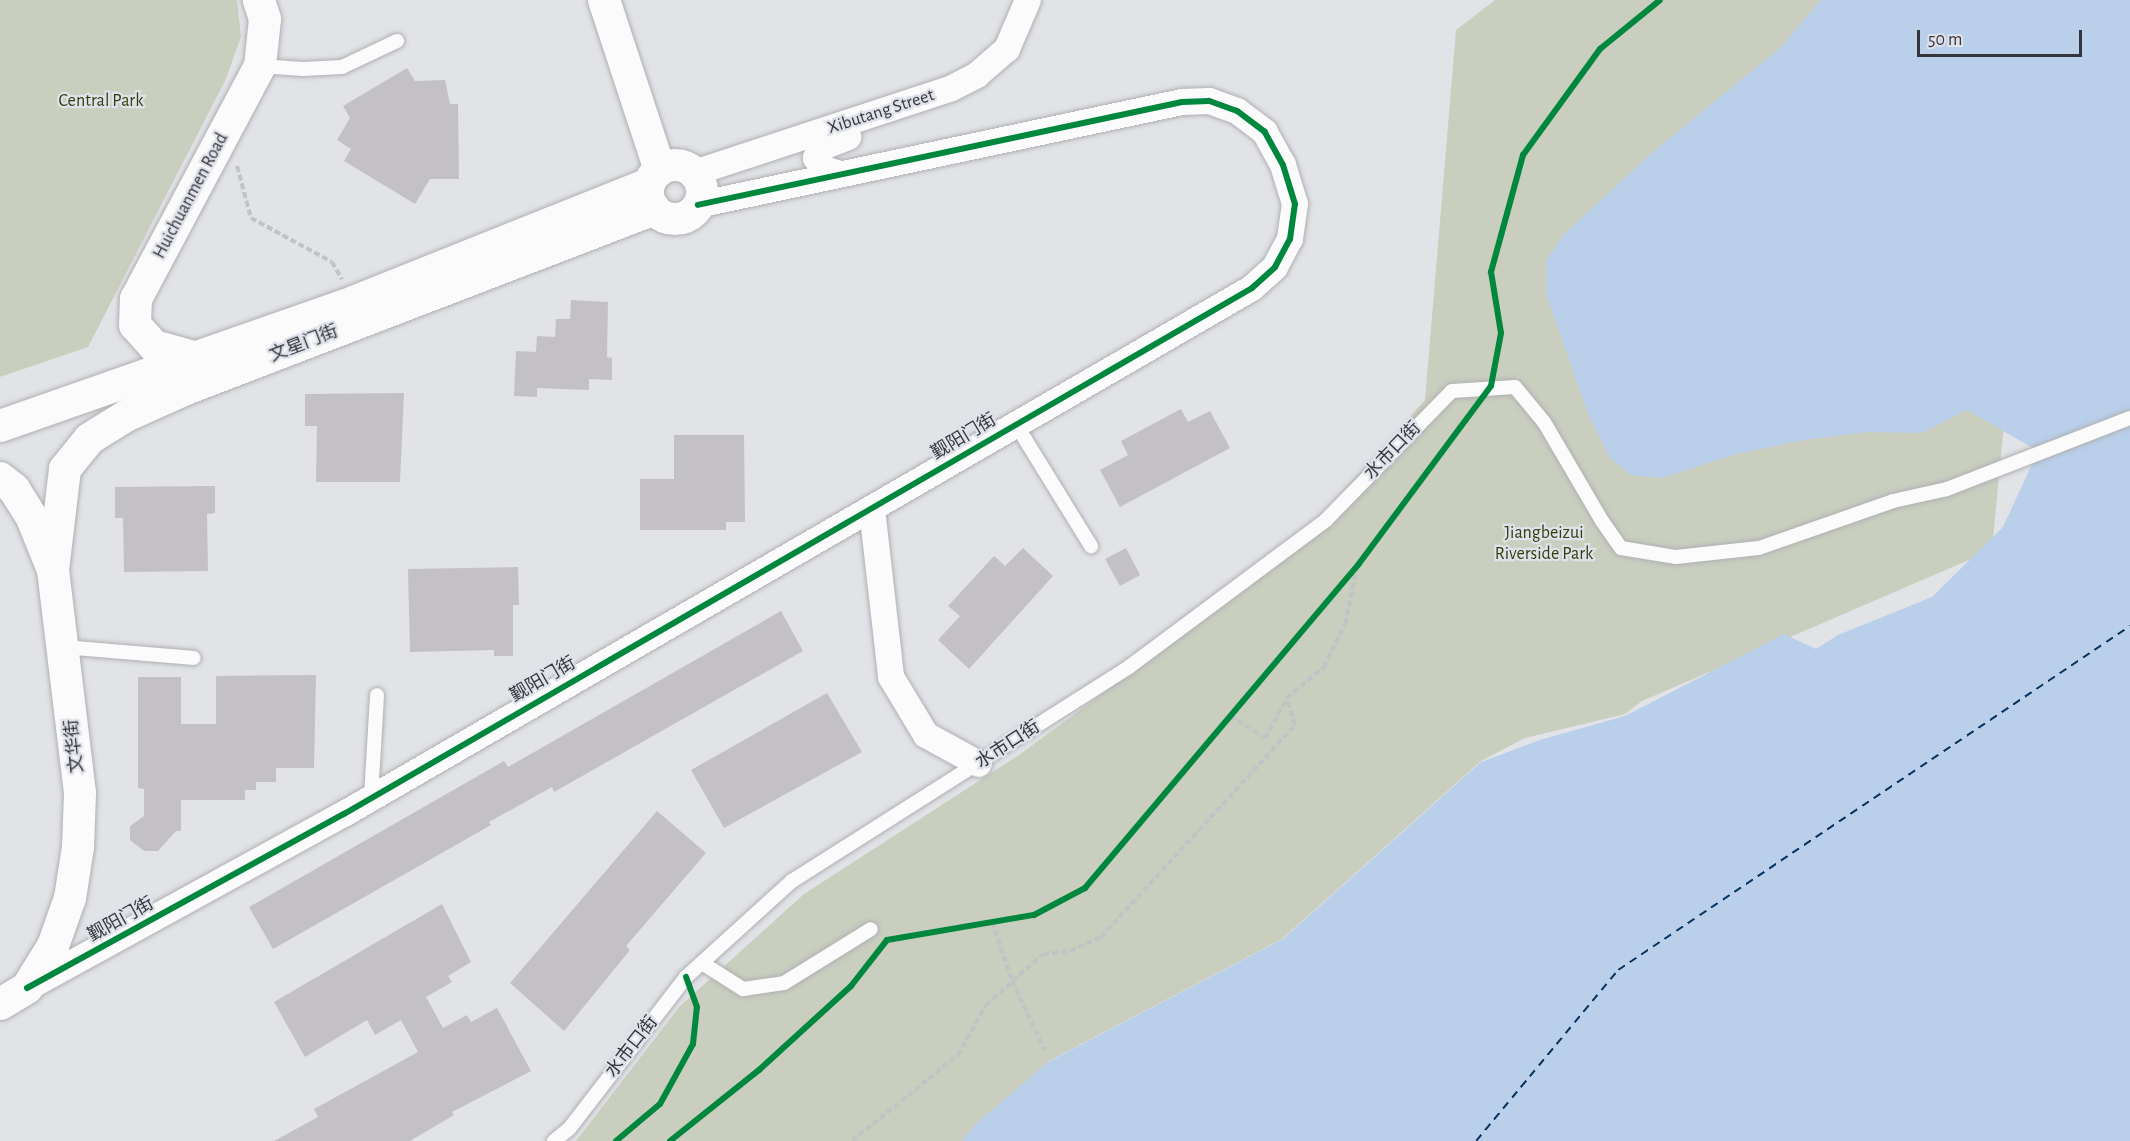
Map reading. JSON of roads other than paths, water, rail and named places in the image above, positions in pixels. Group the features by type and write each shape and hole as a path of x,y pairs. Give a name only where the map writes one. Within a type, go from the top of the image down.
{"street":[{"name":"Huichuanmen Road","path":"197,358 154,346 135,325 136,299 260,66 266,19 259,0"},
{"path":"604,0 667,180"},
{"path":"625,0 667,180 678,219 698,205 702,189 667,180"},
{"name":"Xibutang Street","path":"667,180 903,106 977,75 1007,49 1028,0"},
{"name":"觐阳门街","path":"27,988 371,797 1252,288 1275,267 1290,239 1295,204 1283,165 1265,132 1237,111 1209,101 1182,102 698,205"},
{"path":"840,174 819,165 818,152 903,106"},
{"name":"文星门街","path":"0,426 356,302 667,180"},
{"name":"文星门街","path":"53,570 65,469 89,439 126,416 186,389 667,180"},
{"name":"文华街","path":"0,478 14,489 32,518 53,570 80,793 78,847 70,898 53,946 27,988 0,1004"},
{"path":"872,509 891,677 926,735 979,764"}],"lane":[{"path":"260,66 342,67 397,41"},
{"name":"水市口街","path":"554,1141 569,1129 686,977 792,881 1129,667 1326,520 1452,391 1491,386 1515,387 1544,422 1621,548 1676,557 1759,548 1924,493 1947,489 2038,451 2130,418"},
{"path":"1015,423 1091,546"},
{"path":"64,647 194,658"},
{"path":"371,797 377,695"},
{"path":"702,963 743,989 784,983 871,929"}],"water":[{"path":"1821,0 2130,0 2130,1141 962,1141 977,1123 1048,1062 1283,939 1481,762 1543,739 1625,716 1784,634 1816,649 1838,635 1932,597 2003,527 2038,451 1967,410 1922,433 1869,432 1804,440 1733,455 1662,478 1631,475 1610,458 1589,416 1546,294 1546,261 1564,234 1653,152 1780,48"}],"park label":[{"name":"Central Park","path":"101,101"},
{"name":"Jiangbeizui Riverside Park","path":"1544,544"}]}
